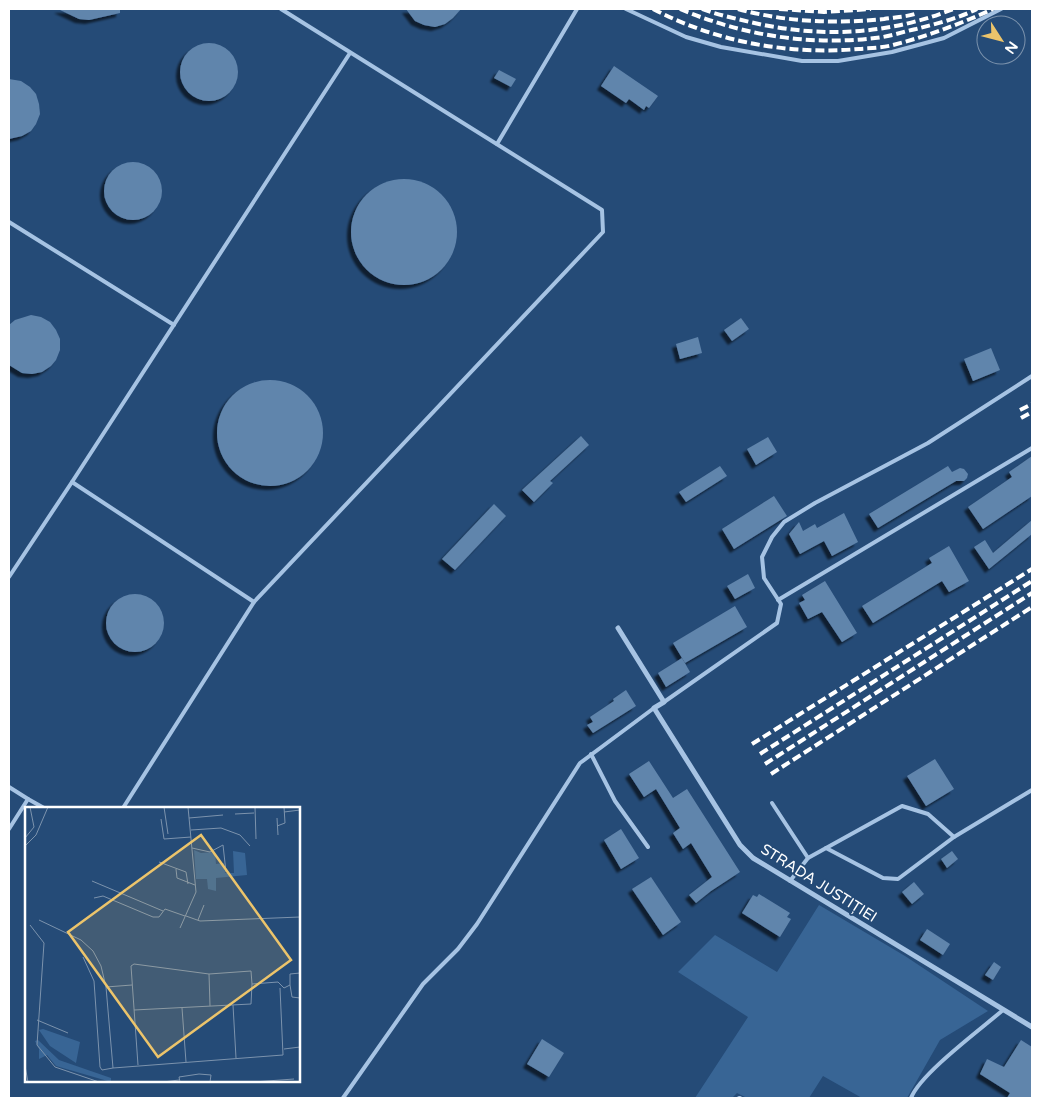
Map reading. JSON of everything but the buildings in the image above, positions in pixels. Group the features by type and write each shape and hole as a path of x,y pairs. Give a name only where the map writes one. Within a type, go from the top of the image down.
{"street":[{"path":"618,628 664,702 654,708"},
{"name":"STRADA JUSTIȚIEI","path":"654,708 740,845 753,858 1032,1027"}],"lane":[{"path":"124,807 254,602 603,232 602,210 281,9"},
{"path":"497,144 577,9"},
{"path":"626,9 694,40 802,62 838,61 892,52 944,38 1001,9"},
{"path":"9,577 174,326 350,52"},
{"path":"9,222 174,326"},
{"path":"664,702 777,623 781,604 764,578 762,557 772,536 784,522 815,503 928,443 1032,376"},
{"path":"778,600 1032,448"},
{"path":"72,482 254,602"},
{"path":"342,1098 423,984 458,949 477,924 580,764 654,708"},
{"path":"591,754 615,801 648,847"},
{"path":"9,787 42,807"},
{"path":"826,848 883,878 898,879 954,837 1032,790"},
{"path":"9,829 28,799"},
{"path":"772,803 808,858"},
{"path":"790,881 808,858 902,806 928,814 954,837"},
{"path":"911,1098 912,1093 931,1071 1003,1010"}],"shaded area":[{"path":"819,905 905,956 988,1011 940,1040 907,1098 862,1098 823,1076 809,1098 747,1098 737,1093 732,1098 695,1098 748,1017 678,972 715,935 777,972"}],"railway":[{"path":"653,9 702,30 727,38 753,44 805,50 885,47 919,38 993,9"},
{"path":"680,9 727,26 751,32 800,39 825,40 885,37 924,27 977,9"},
{"path":"702,9 771,26 834,32 896,26 954,9"},
{"path":"738,9 774,17 810,21 884,19 918,13"},
{"path":"779,9 824,12 871,9"},
{"path":"1020,410 1032,404"},
{"path":"1021,418 1032,412"},
{"path":"752,744 1032,569"},
{"path":"760,754 1032,581"},
{"path":"765,764 1032,593"},
{"path":"771,774 1032,607"}]}
